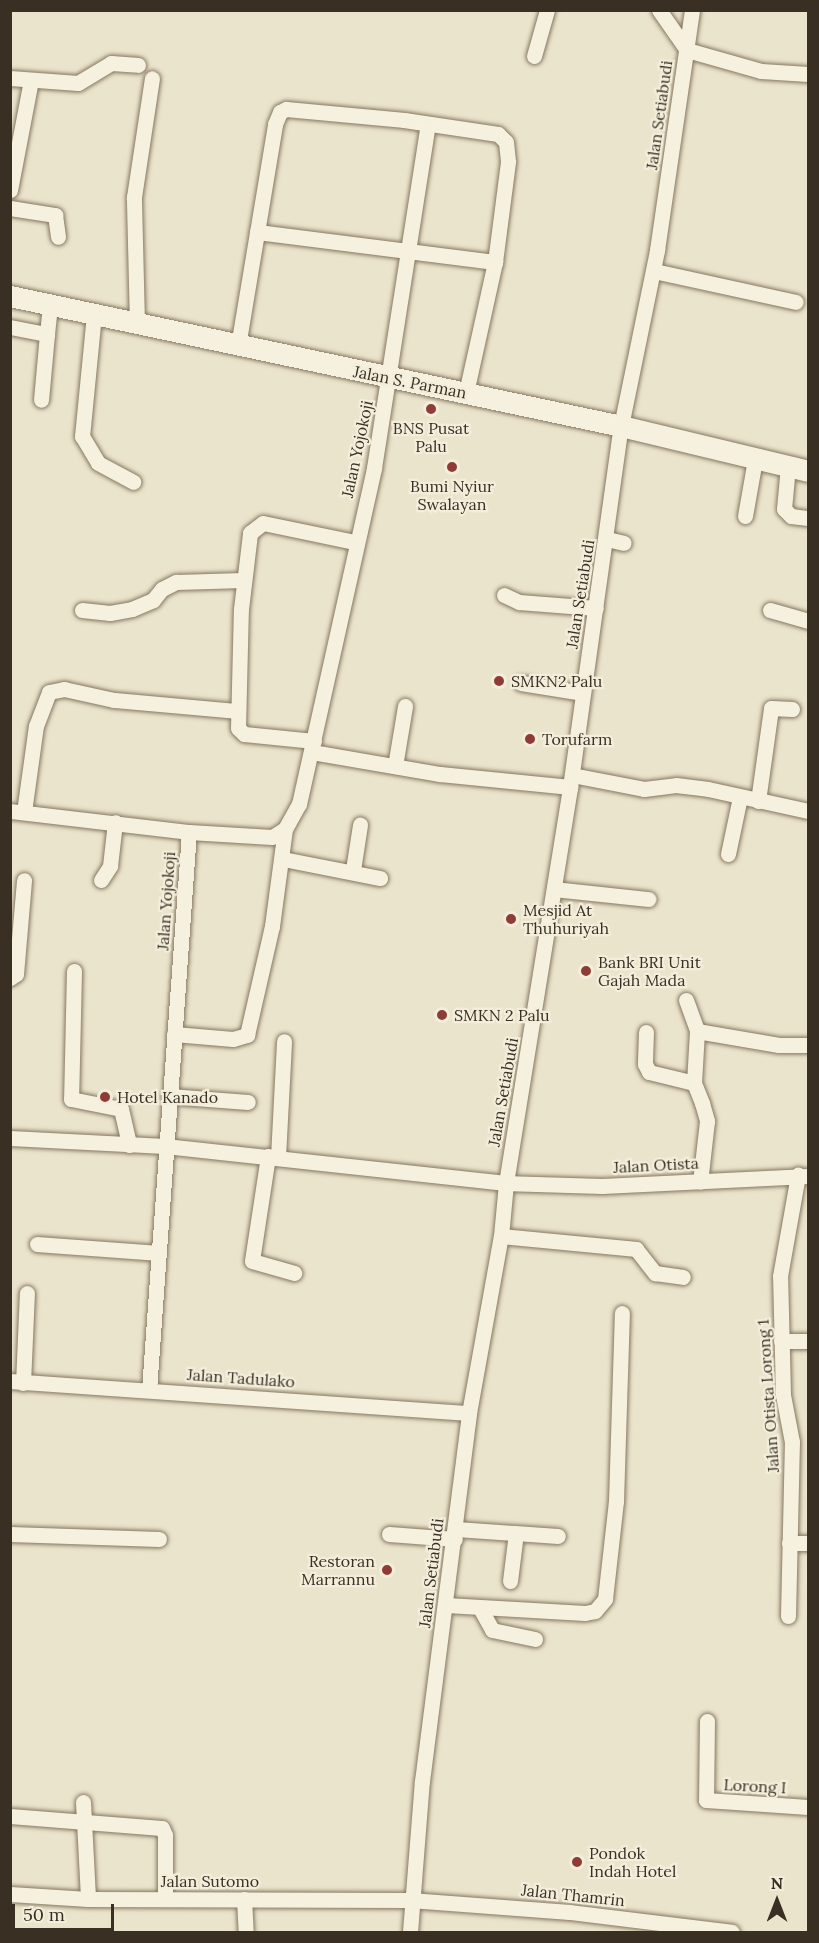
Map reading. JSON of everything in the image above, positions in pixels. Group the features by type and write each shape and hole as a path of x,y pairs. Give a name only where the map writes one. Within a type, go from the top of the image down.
{"street":[{"path":"534,56 547,10"},
{"path":"659,10 687,50 761,71 808,74"},
{"name":"Jalan Setiabudi","path":"410,1932 410,1900 469,1413 501,1236 506,1183 571,781 607,539 621,426 654,271 692,10"},
{"path":"10,78 78,83 111,63 138,65"},
{"path":"137,324 134,197 152,78"},
{"path":"10,190 31,80"},
{"path":"238,346 280,112 286,109 498,134 507,142 508,162 495,262 466,393"},
{"name":"Jalan Yojokoji","path":"148,1390 189,832 263,839 285,829 299,804 390,380 428,124"},
{"path":"10,208 55,215 58,237"},
{"path":"257,232 495,262"},
{"path":"654,271 796,302"},
{"name":"Jalan S. Parman","path":"10,296 390,380 466,393 621,426 808,471"},
{"path":"41,399 50,305"},
{"path":"94,314 82,436 98,463 133,482"},
{"path":"10,327 47,334"},
{"path":"744,516 755,459"},
{"path":"788,466 784,509 791,516 808,518"},
{"path":"355,542 263,523 250,533 243,580 236,721 244,734 395,766 644,789 684,785 808,811"},
{"path":"607,539 624,543"},
{"path":"82,610 110,613 132,609 153,600 162,589 176,582 243,580"},
{"path":"504,595 519,602 596,608"},
{"path":"770,610 808,621"},
{"path":"520,682 583,693"},
{"path":"189,832 17,812 36,726 49,692 64,690 114,700 237,711"},
{"path":"395,766 405,706"},
{"path":"758,801 771,708 792,709"},
{"path":"728,854 740,797"},
{"path":"101,880 110,866 115,822"},
{"path":"353,870 360,825"},
{"path":"174,1034 233,1039 247,1035 283,859 285,829"},
{"path":"283,859 353,870 380,878"},
{"path":"10,978 16,974 24,880"},
{"path":"554,889 648,899"},
{"path":"74,971 71,1099 121,1109 129,1145"},
{"path":"686,1000 697,1031 694,1083 707,1121 700,1182"},
{"path":"697,1031 779,1045 808,1045"},
{"path":"646,1032 645,1064 649,1072 694,1083"},
{"path":"284,1041 273,1157 252,1261 294,1274"},
{"path":"169,1096 248,1102"},
{"name":"Jalan Otista","path":"10,1138 165,1146 506,1183 602,1186 803,1176"},
{"name":"Jalan Otista Lorong 1","path":"788,1616 792,1442 784,1402 780,1276 803,1176"},
{"path":"501,1236 636,1249 655,1274 682,1277"},
{"path":"37,1244 159,1253"},
{"path":"17,1382 27,1293"},
{"path":"446,1605 585,1613 595,1611 605,1599 616,1501 622,1313"},
{"path":"781,1341 808,1341"},
{"name":"Jalan Tadulako","path":"17,1382 469,1413"},
{"path":"510,1581 516,1533"},
{"path":"389,1534 516,1533 558,1536"},
{"path":"10,1534 159,1539"},
{"path":"789,1542 808,1543"},
{"path":"480,1608 489,1628 536,1639"},
{"name":"Lorong I","path":"707,1721 706,1800 808,1807"},
{"path":"83,1802 88,1899"},
{"path":"10,1816 163,1828 165,1899"},
{"name":"Jalan Sutomo","path":"10,1894 88,1899 410,1900"},
{"path":"244,1899 246,1932"},
{"name":"Jalan Thamrin","path":"410,1900 570,1912 732,1932"}],"place":[{"name":"BNS Pusat Palu","path":"431,409"},
{"name":"Bumi Nyiur Swalayan","path":"452,467"},
{"name":"SMKN2 Palu","path":"499,681"},
{"name":"Torufarm","path":"530,739"},
{"name":"Mesjid At Thuhuriyah","path":"511,919"},
{"name":"Bank BRI Unit Gajah Mada","path":"586,971"},
{"name":"SMKN 2 Palu","path":"442,1015"},
{"name":"Hotel Kanado","path":"105,1097"},
{"name":"Restoran Marrannu","path":"387,1570"},
{"name":"Pondok Indah Hotel","path":"577,1862"}]}
